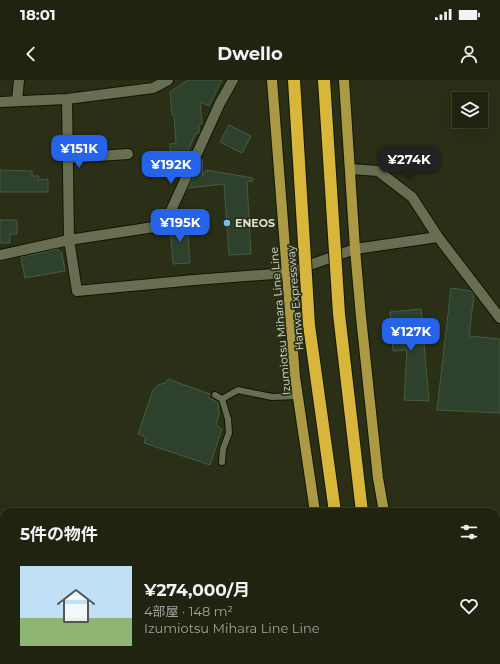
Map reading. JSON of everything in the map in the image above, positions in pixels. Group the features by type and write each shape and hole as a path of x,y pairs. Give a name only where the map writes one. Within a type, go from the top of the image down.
{"highway":[{"name":"Hanwa Expressway","path":"294,80 308,325 334,508"},
{"path":"324,80 340,314 362,508"}],"main road":[{"name":"Izumiotsu Mihara Line Line","path":"272,80 295,377 314,508"},
{"path":"344,80 355,248 376,463 383,508"}],"street":[{"path":"17,101 19,80"},
{"path":"0,102 67,99 153,88 168,80"},
{"path":"0,255 69,240 154,227 169,215 220,103 233,80"},
{"path":"67,99 69,240 77,291 287,273 355,248 438,237"},
{"path":"68,158 128,154"},
{"path":"350,169 378,170 412,197 438,237 500,318"}],"lane":[{"path":"222,399 238,390 272,397 298,396"},
{"path":"215,394 222,399 228,419 229,433 223,449 222,462"}],"building":[{"path":"188,80 222,80 209,106 200,102 202,124 199,124 199,133 196,133 181,166 171,166 170,144 176,143 174,115 172,115 170,92"},
{"path":"229,125 251,136 242,153 220,142"},
{"path":"202,159 203,176 206,170 253,178 253,181 247,182 251,254 229,255 224,184 188,188"},
{"path":"0,170 32,171 32,176 39,176 38,180 48,179 48,192 0,192"},
{"path":"0,220 17,220 17,234 10,234 10,243 0,243"},
{"path":"187,222 190,263 173,264 170,224"},
{"path":"57,249 62,253 65,271 25,278 21,257"},
{"path":"451,288 471,291 474,294 469,336 500,339 500,413 437,410"},
{"path":"421,309 429,401 404,400 407,350 393,351 390,312"},
{"path":"168,379 210,394 208,397 218,402 219,414 216,425 222,429 210,465 144,443 146,437 138,434 153,390 158,385 165,383"}],"place":[{"name":"ENEOS","path":"227,223"}]}
